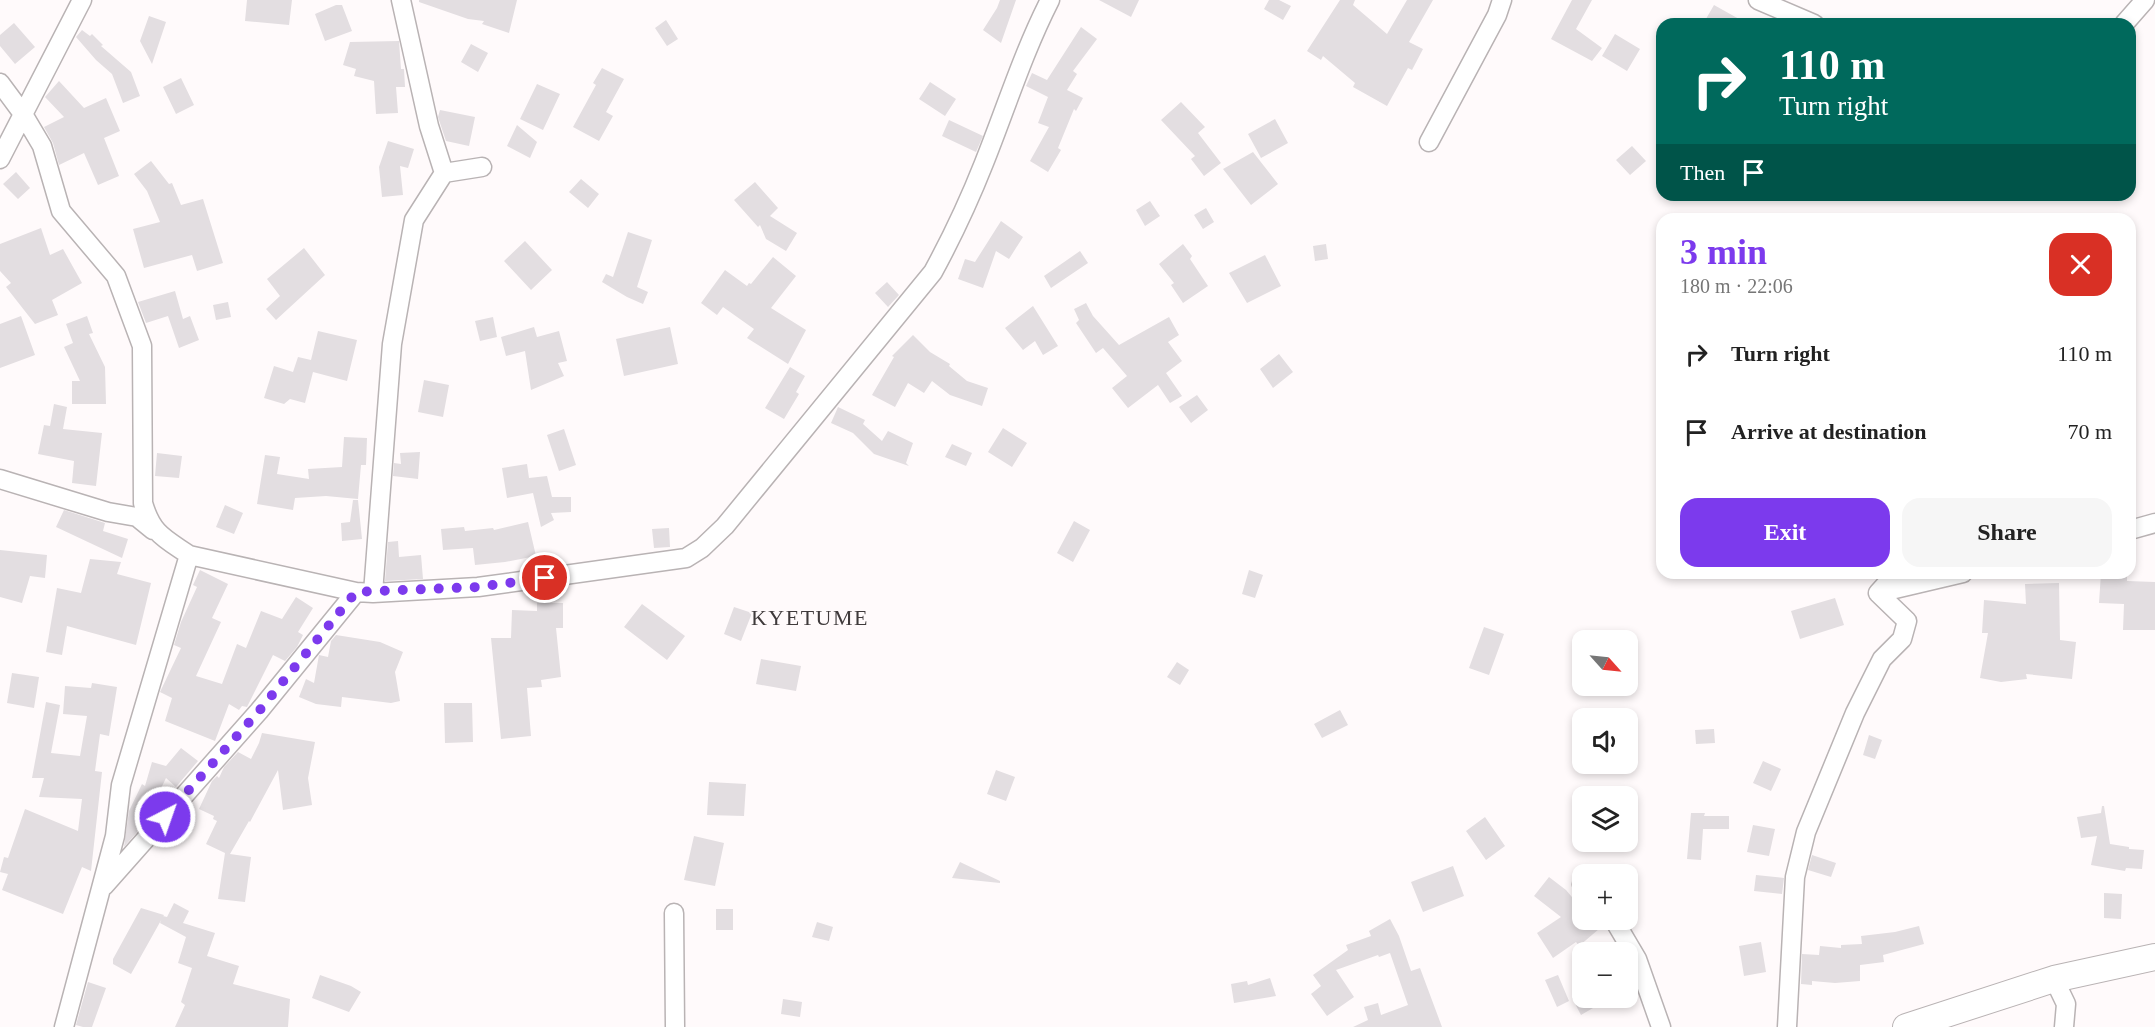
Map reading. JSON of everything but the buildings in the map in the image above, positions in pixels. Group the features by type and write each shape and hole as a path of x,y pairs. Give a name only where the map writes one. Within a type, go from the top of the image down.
{"main road":[{"path":"1906,1027 2054,979 2155,957"}],"street":[{"path":"0,159 81,0"},
{"path":"401,0 429,126 444,173"},
{"path":"0,479 108,513 137,517 189,555 364,592 478,587 686,558 702,549 725,526 933,272 984,163 1031,38 1050,0"},
{"path":"1429,142 1497,15 1502,0"},
{"path":"1758,0 1800,18"},
{"path":"2129,18 2145,0"},
{"path":"0,83 23,114 42,146 61,211 116,276 142,346 143,503 148,520 160,536"},
{"path":"103,888 364,592 392,344 414,220 444,173 482,167"},
{"path":"2136,528 2155,523"},
{"path":"64,1027 103,888 115,836 121,785 189,555"},
{"path":"1878,593 1891,579"},
{"path":"1878,593 1938,579"},
{"path":"1787,1027 1795,877 1806,831 1855,713 1882,659 1902,639 1907,621 1878,593"},
{"path":"674,913 675,1027"},
{"path":"1620,930 1637,959 1661,1027"},
{"path":"2054,979 2066,1004 2064,1027"}],"district":[{"name":"KYETUME","path":"810,617"}],"route":[{"path":"165,817 259,711 356,592 478,587 545,578"}]}
